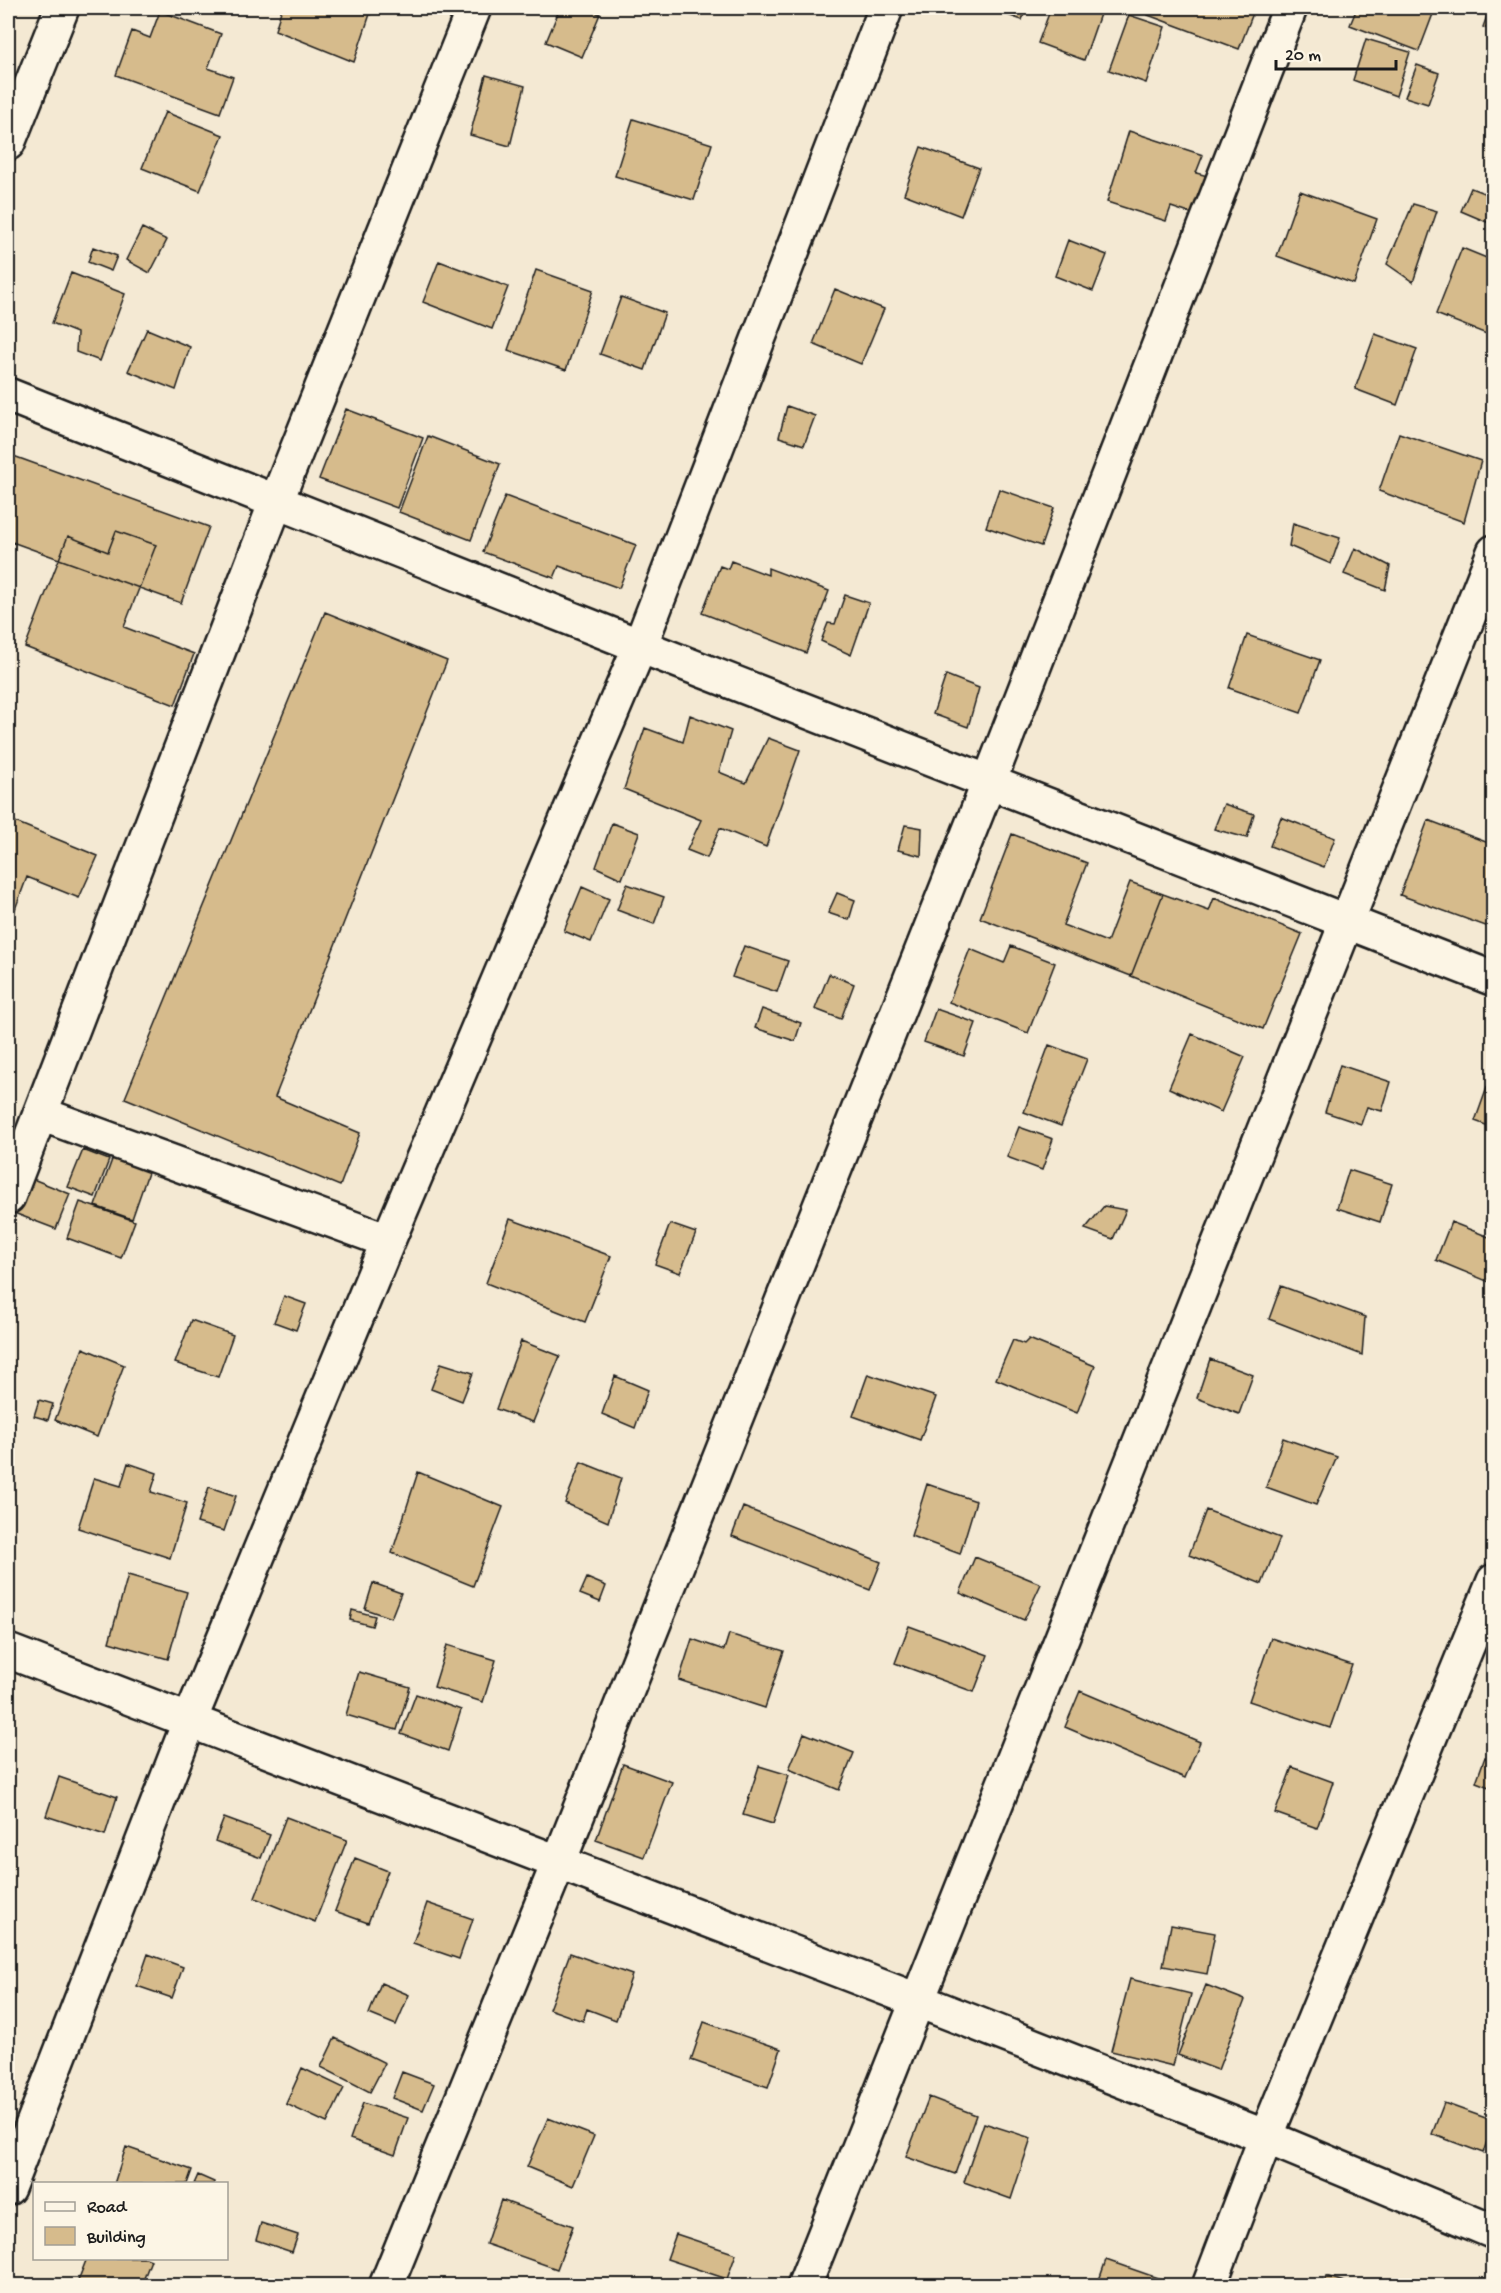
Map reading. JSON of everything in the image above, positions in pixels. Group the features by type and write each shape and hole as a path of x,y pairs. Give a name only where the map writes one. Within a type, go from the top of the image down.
{"street":[{"path":"8,143 62,8"},
{"path":"8,1197 276,502 474,8"},
{"path":"8,2188 190,1720 388,1241 640,646 886,8"},
{"path":"386,2286 558,1863 989,782 1290,8"},
{"path":"8,395 640,646 1494,979"},
{"path":"804,2286 1494,552"},
{"path":"41,1114 388,1241"},
{"path":"1209,2286 1266,2137 1494,1581"},
{"path":"8,1651 919,2001 1266,2137 1494,2232"}],"building":[{"path":"282,8 372,8 354,62 275,30"},
{"path":"560,8 585,8 600,14 582,57 546,42"},
{"path":"987,8 1026,8 1022,20"},
{"path":"1051,8 1082,8 1100,14 1084,60 1038,43"},
{"path":"1151,8 1255,8 1239,49 1148,15"},
{"path":"1357,8 1416,8 1433,14 1419,51 1350,25"},
{"path":"1490,8 1494,8 1494,31 1483,27"},
{"path":"160,11 221,34 208,68 233,77 220,113 116,75 132,31 150,38"},
{"path":"1129,15 1165,27 1146,83 1109,70"},
{"path":"1366,39 1410,52 1396,96 1353,80"},
{"path":"1417,65 1439,73 1428,104 1405,97"},
{"path":"486,75 525,86 510,146 470,135"},
{"path":"165,112 223,135 200,191 142,168"},
{"path":"633,119 712,144 694,200 615,176"},
{"path":"1129,131 1203,155 1196,173 1208,176 1195,215 1171,207 1166,221 1107,202"},
{"path":"921,147 979,168 961,216 904,194"},
{"path":"1471,188 1494,197 1494,225 1461,211"},
{"path":"1300,191 1377,219 1354,284 1277,256"},
{"path":"1413,204 1437,211 1413,282 1387,264"},
{"path":"142,228 167,240 150,273 126,260"},
{"path":"1068,240 1107,255 1093,291 1055,276"},
{"path":"93,247 117,256 111,271 88,262"},
{"path":"1462,248 1494,261 1494,337 1436,314"},
{"path":"439,261 508,287 492,329 423,302"},
{"path":"536,270 593,290 566,370 508,350"},
{"path":"71,273 125,294 100,361 76,352 77,333 52,323"},
{"path":"835,289 884,309 861,364 813,344"},
{"path":"621,297 665,313 645,370 600,354"},
{"path":"147,329 190,347 176,390 128,371"},
{"path":"1375,334 1417,349 1397,405 1355,389"},
{"path":"787,406 815,416 804,445 779,437"},
{"path":"346,409 423,438 397,508 319,479"},
{"path":"1399,433 1481,461 1464,522 1379,491"},
{"path":"428,436 500,464 471,540 399,512"},
{"path":"8,454 209,527 181,603 12,542 8,555"},
{"path":"999,489 1054,508 1041,546 986,527"},
{"path":"505,496 636,545 619,588 559,566 554,578 483,552"},
{"path":"1293,523 1340,538 1331,564 1289,546"},
{"path":"116,531 156,545 124,627 194,654 175,705 25,647 68,536 108,552"},
{"path":"1355,548 1390,566 1385,590 1344,574"},
{"path":"731,561 768,575 768,568 829,591 806,653 702,613 720,566 728,569"},
{"path":"845,595 869,603 851,655 821,641 828,623 835,624"},
{"path":"325,612 447,661 275,1097 360,1133 340,1186 125,1098"},
{"path":"1247,635 1320,660 1301,713 1229,688"},
{"path":"946,675 979,688 968,727 933,714"},
{"path":"690,715 731,731 719,772 746,783 768,738 800,750 766,847 720,828 707,858 687,850 701,820 624,789 645,728 683,742"},
{"path":"1224,804 1254,814 1247,838 1214,829"},
{"path":"1281,817 1335,838 1324,867 1270,846"},
{"path":"8,819 98,856 79,898 27,877 11,920 8,919"},
{"path":"1428,820 1494,845 1494,929 1400,895"},
{"path":"612,823 639,833 622,879 596,867"},
{"path":"905,825 922,828 921,856 898,850"},
{"path":"1012,834 1087,863 1063,925 1107,942 1130,882 1163,894 1131,976 980,918"},
{"path":"627,884 664,897 654,924 617,910"},
{"path":"582,887 609,899 591,942 564,931"},
{"path":"837,893 855,900 849,920 828,913"},
{"path":"1163,894 1209,911 1214,898 1302,934 1263,1029 1131,976"},
{"path":"744,946 788,961 777,992 732,977"},
{"path":"1011,946 1055,963 1028,1033 949,1002 970,949 1004,963"},
{"path":"829,974 854,984 841,1019 815,1009"},
{"path":"762,1009 801,1023 795,1041 755,1028"},
{"path":"936,1009 976,1023 964,1056 924,1042"},
{"path":"1192,1034 1245,1057 1221,1112 1169,1088"},
{"path":"1049,1045 1087,1059 1061,1126 1024,1112"},
{"path":"1340,1065 1391,1082 1382,1111 1367,1107 1361,1124 1325,1112"},
{"path":"1494,1068 1494,1128 1475,1121"},
{"path":"1019,1127 1053,1139 1042,1170 1007,1157"},
{"path":"83,1150 109,1160 95,1197 68,1187"},
{"path":"113,1157 149,1170 132,1219 95,1206"},
{"path":"1349,1170 1392,1184 1380,1222 1337,1208"},
{"path":"28,1177 70,1194 56,1229 14,1213"},
{"path":"1494,1197 1494,1222 1486,1219"},
{"path":"80,1202 135,1221 121,1258 67,1238"},
{"path":"1104,1206 1126,1210 1113,1239 1085,1229"},
{"path":"510,1219 611,1256 585,1322 486,1283"},
{"path":"1451,1222 1494,1239 1494,1284 1436,1260"},
{"path":"670,1224 696,1233 680,1273 655,1264"},
{"path":"1281,1286 1365,1317 1362,1355 1269,1319"},
{"path":"284,1296 306,1304 296,1330 274,1322"},
{"path":"191,1320 233,1335 218,1377 175,1363"},
{"path":"1029,1339 1095,1366 1077,1413 996,1379 1013,1340 1024,1344"},
{"path":"521,1341 560,1356 533,1422 496,1409"},
{"path":"83,1348 124,1365 97,1437 55,1420"},
{"path":"1210,1359 1253,1375 1239,1414 1197,1398"},
{"path":"441,1363 473,1373 462,1401 431,1389"},
{"path":"868,1374 936,1397 920,1440 853,1416"},
{"path":"615,1376 648,1390 635,1428 602,1414"},
{"path":"39,1400 53,1404 48,1420 34,1416"},
{"path":"1283,1438 1337,1457 1316,1505 1266,1487"},
{"path":"581,1462 621,1478 608,1522 565,1503"},
{"path":"128,1463 157,1473 151,1492 187,1503 170,1558 78,1528 94,1478 121,1486"},
{"path":"418,1472 503,1507 473,1586 392,1553"},
{"path":"927,1484 976,1501 960,1554 911,1536"},
{"path":"209,1487 236,1496 224,1531 197,1523"},
{"path":"743,1507 881,1562 870,1590 732,1536"},
{"path":"1206,1510 1280,1538 1262,1584 1189,1555"},
{"path":"975,1557 1041,1584 1024,1620 960,1593"},
{"path":"128,1575 187,1592 168,1659 109,1642"},
{"path":"587,1578 606,1586 600,1602 580,1594"},
{"path":"373,1583 401,1593 391,1618 365,1609"},
{"path":"352,1610 375,1616 372,1626 350,1620"},
{"path":"909,1626 988,1655 974,1692 895,1663"},
{"path":"729,1634 784,1651 765,1708 679,1680 692,1639 724,1650"},
{"path":"1271,1638 1352,1665 1330,1728 1249,1701"},
{"path":"447,1645 496,1660 483,1702 434,1687"},
{"path":"359,1672 410,1687 397,1730 346,1715"},
{"path":"1080,1691 1200,1742 1185,1778 1065,1727"},
{"path":"416,1694 461,1710 448,1751 401,1734"},
{"path":"804,1733 854,1753 839,1790 789,1769"},
{"path":"1485,1757 1494,1761 1494,1789 1476,1782"},
{"path":"623,1764 672,1782 644,1857 596,1840"},
{"path":"759,1766 789,1775 773,1824 743,1815"},
{"path":"1292,1767 1333,1782 1317,1828 1275,1813"},
{"path":"59,1777 117,1797 105,1835 46,1816"},
{"path":"286,1817 347,1840 315,1922 255,1898"},
{"path":"224,1818 270,1835 261,1858 215,1841"},
{"path":"355,1858 388,1871 368,1923 335,1911"},
{"path":"427,1903 473,1919 459,1959 413,1943"},
{"path":"1171,1925 1215,1933 1207,1974 1163,1966"},
{"path":"570,1953 632,1975 616,2020 587,2009 583,2021 549,2009"},
{"path":"148,1954 183,1967 172,1998 137,1986"},
{"path":"1130,1979 1191,1994 1173,2066 1111,2051"},
{"path":"381,1983 409,1995 396,2025 369,2014"},
{"path":"1206,1985 1245,2000 1218,2070 1178,2055"},
{"path":"704,2022 781,2049 768,2087 691,2060"},
{"path":"335,2038 385,2063 370,2092 321,2067"},
{"path":"302,2068 344,2088 327,2123 286,2104"},
{"path":"402,2072 434,2084 423,2110 392,2098"},
{"path":"929,2097 976,2115 955,2174 906,2157"},
{"path":"363,2103 408,2118 395,2155 350,2139"},
{"path":"1444,2103 1494,2121 1483,2153 1432,2134"},
{"path":"548,2118 594,2136 573,2186 527,2167"},
{"path":"984,2123 1031,2138 1011,2199 964,2182"},
{"path":"126,2147 192,2170 188,2182 115,2182"},
{"path":"198,2175 214,2182 195,2182"},
{"path":"501,2200 573,2226 557,2269 486,2244"},
{"path":"261,2223 298,2235 292,2252 256,2240"},
{"path":"676,2234 736,2254 727,2279 667,2259"},
{"path":"86,2260 151,2260 141,2286 76,2286"},
{"path":"1106,2260 1175,2284 1175,2286 1097,2286"},
{"path":"1326,2276 1356,2286 1323,2286"}]}
